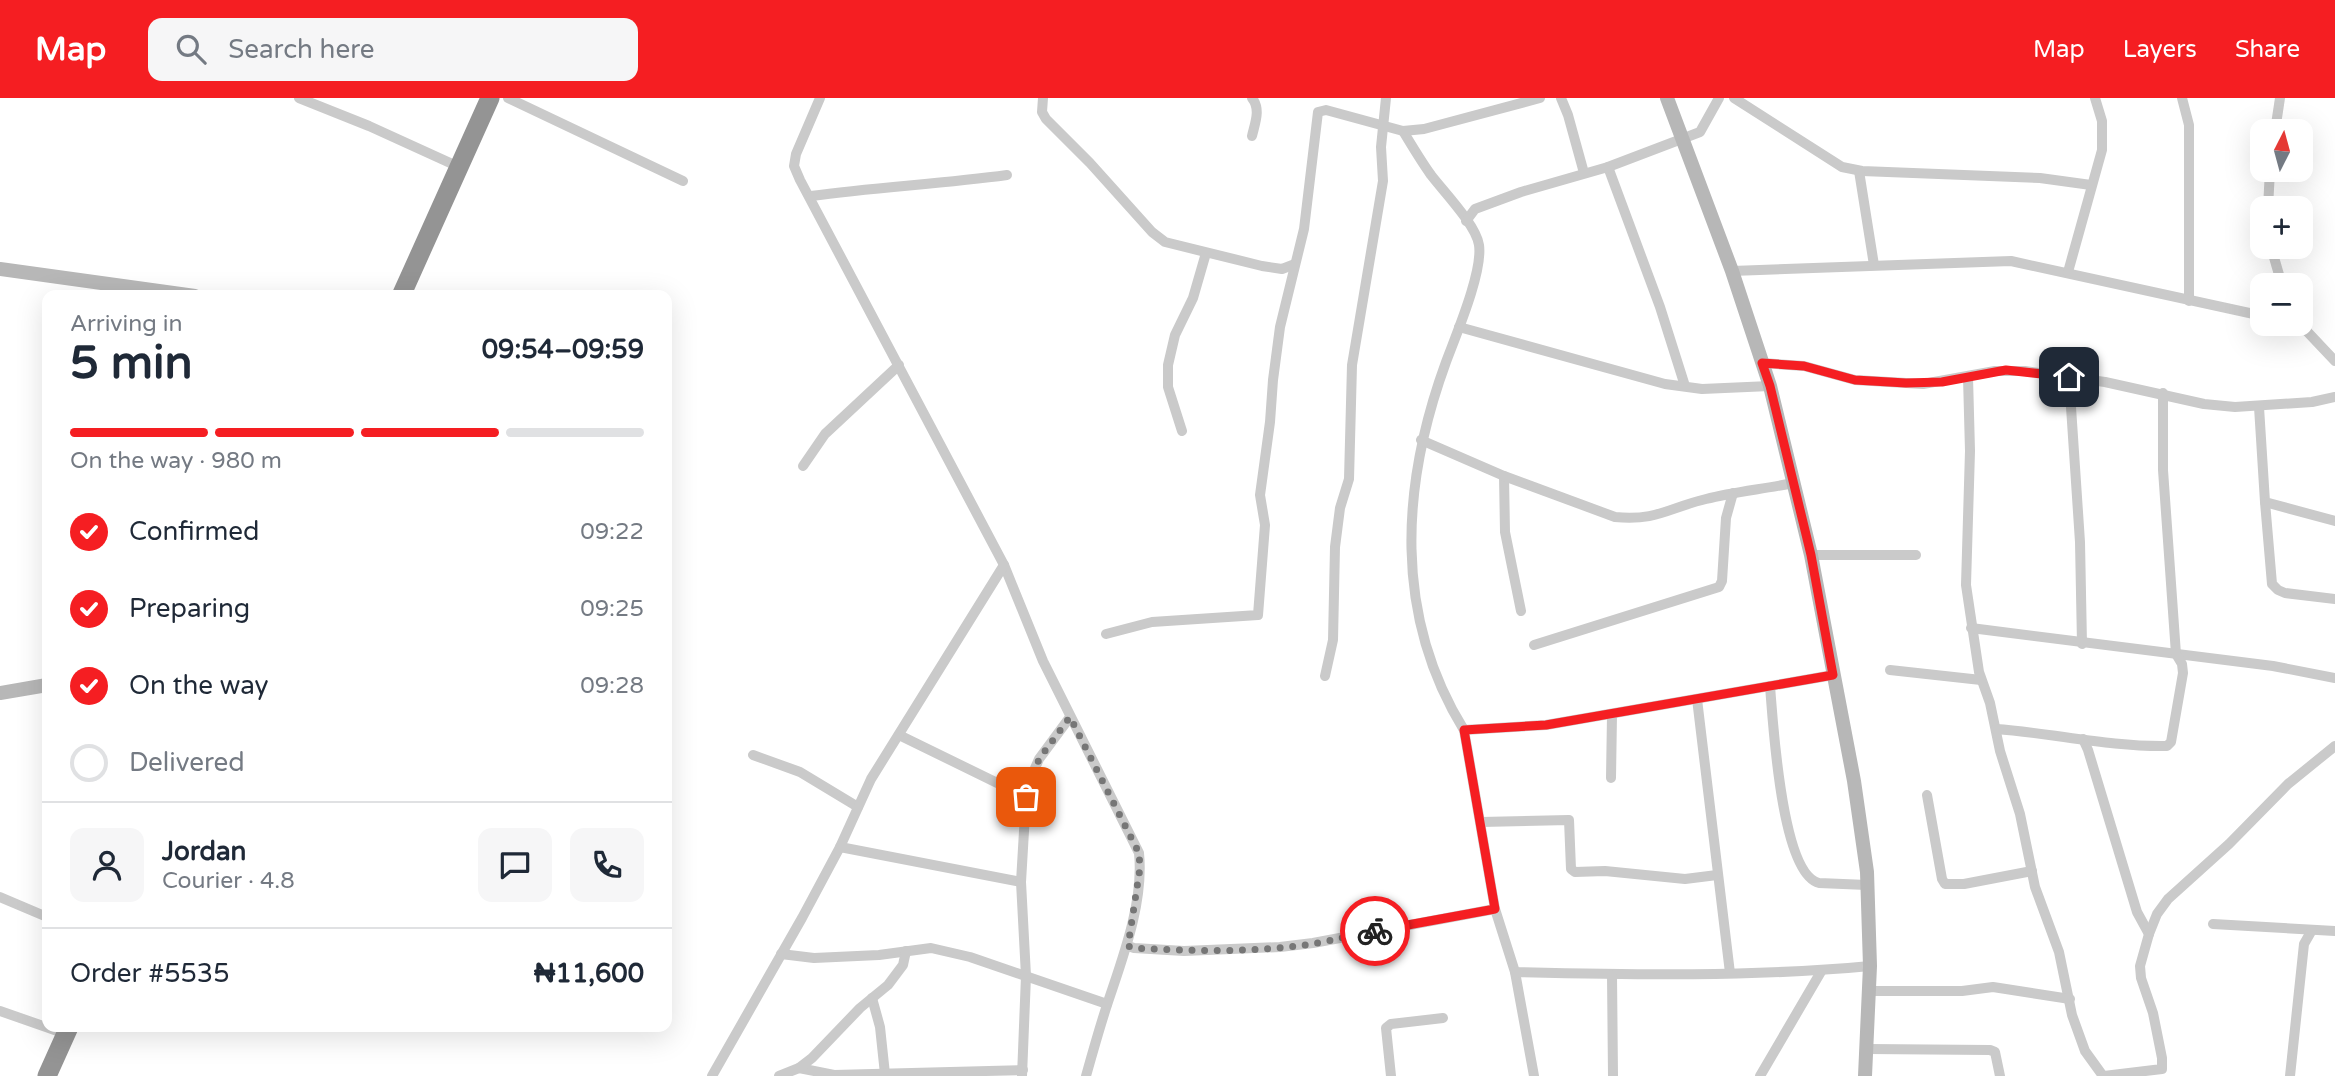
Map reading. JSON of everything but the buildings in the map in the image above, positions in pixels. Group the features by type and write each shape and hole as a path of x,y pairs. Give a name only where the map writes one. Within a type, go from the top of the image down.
{"highway":[{"path":"404,290 491,98"},
{"path":"47,1076 67,1032"}],"street":[{"path":"299,98 459,167"},
{"path":"508,98 683,181"},
{"path":"820,98 802,137 794,166 1004,565 1029,630 1139,853 1140,868 1128,946 1107,1004 1086,1076"},
{"path":"1043,98 1042,112 1046,119 1152,232 1165,242 1262,267 1282,269 1294,264"},
{"path":"1252,98 1256,103 1257,114 1252,135"},
{"path":"1326,98 1326,110"},
{"path":"1325,676 1333,640 1335,547 1340,508 1349,479 1352,365 1383,181 1381,147 1386,98"},
{"path":"1106,634 1152,622 1258,615 1265,525 1260,495 1280,327 1299,252 1310,189 1316,116 1320,110 1403,131 1424,129 1540,98"},
{"path":"1561,98 1584,173"},
{"path":"1667,98 1684,139 1770,386 1811,555 1854,781 1867,885 1870,991 1865,1076"},
{"path":"1466,221 1475,209 1521,192 1608,167 1700,132 1719,98"},
{"path":"1734,98 1835,163 1859,171 2040,178 2091,185"},
{"path":"2068,272 2102,150 2102,121 2095,98"},
{"path":"2182,98 2189,125 2189,301"},
{"path":"2277,119 2280,98"},
{"path":"1403,131 1430,174 1453,201 1479,244 1475,278 1432,400 1421,440 1411,523 1413,591 1418,616 1437,673 1464,730 1495,909 1515,972 1534,1076"},
{"path":"1608,167 1660,307 1685,386"},
{"path":"1859,171 1874,265"},
{"path":"810,196 1007,175"},
{"path":"1453,201 1475,209"},
{"path":"1182,431 1168,387 1168,365 1175,335 1193,298 1206,253"},
{"path":"1731,271 2011,261 2250,313"},
{"path":"0,269 152,290"},
{"path":"1459,327 1642,378 1702,388 1770,386"},
{"path":"2311,336 2335,361"},
{"path":"1762,363 1804,366 1834,376 1870,381 1923,384 2006,370 2069,377 2163,393 2204,404 2235,407 2259,407 2335,397"},
{"path":"803,466 825,434 899,365"},
{"path":"1968,377 1970,451 1966,585 1981,680 2020,814 2035,887 2059,952 2072,1015 2085,1051 2104,1076 2163,1073 2153,1013 2141,978 2140,966 2157,914 2168,899 2229,844 2288,784 2335,746"},
{"path":"2069,377 2080,542 2082,643"},
{"path":"1996,729 2040,732 2089,744 2169,744 2183,673 2182,664 2176,654 2163,470 2163,393"},
{"path":"2259,407 2272,584 2285,593 2335,599"},
{"path":"1421,440 1504,476 1615,517 1629,519 1651,517 1702,499 1793,483"},
{"path":"1504,476 1505,531 1521,611"},
{"path":"1534,645 1719,587 1722,581 1726,519 1733,493"},
{"path":"2265,502 2335,522"},
{"path":"1811,555 1916,555"},
{"path":"712,1076 839,847 871,779 1004,565"},
{"path":"1971,628 2307,671 2335,678"},
{"path":"1890,670 1981,680"},
{"path":"1464,730 1546,725 1833,675"},
{"path":"0,693 42,686"},
{"path":"1770,686 1776,759 1786,819 1802,870 1811,881 1832,885 1867,885"},
{"path":"1697,699 1730,973"},
{"path":"1611,778 1612,715"},
{"path":"799,1068 834,1075 1023,1073 1026,976 1021,882 1026,797 1039,759 1070,717"},
{"path":"899,735 1026,797"},
{"path":"2089,744 2137,912 2149,934"},
{"path":"753,755 800,772 858,807"},
{"path":"1927,795 1945,884 1964,884 2032,871"},
{"path":"1481,822 1569,820 1571,869 1575,872 1685,879 1717,875"},
{"path":"839,847 1021,882"},
{"path":"0,897 42,914"},
{"path":"1128,946 1184,951 1280,947 1495,909"},
{"path":"2213,924 2335,932"},
{"path":"2290,1076 2304,944 2312,930"},
{"path":"781,954 814,958 879,955 931,948 970,957 1107,1004"},
{"path":"779,1076 799,1068 898,974 906,951"},
{"path":"1515,972 1612,975 1822,970 1870,966"},
{"path":"1760,1076 1822,970"},
{"path":"1612,975 1613,1076"},
{"path":"1870,991 1962,991 1993,987 2070,999"},
{"path":"872,998 880,1027 885,1074"},
{"path":"0,1011 42,1024"},
{"path":"1391,1076 1385,1036 1387,1028 1391,1024 1443,1018"},
{"path":"1868,1049 1990,1049 1995,1052 2000,1076"}],"way so far":[{"path":"1026,797 1039,759 1070,717 1139,853 1140,868 1128,946 1184,951 1280,947 1375,931"}],"route":[{"path":"1375,931 1495,909 1464,730 1546,725 1833,675 1811,555 1762,363 1804,366 1855,380 1923,384 2006,370 2069,377"}]}
